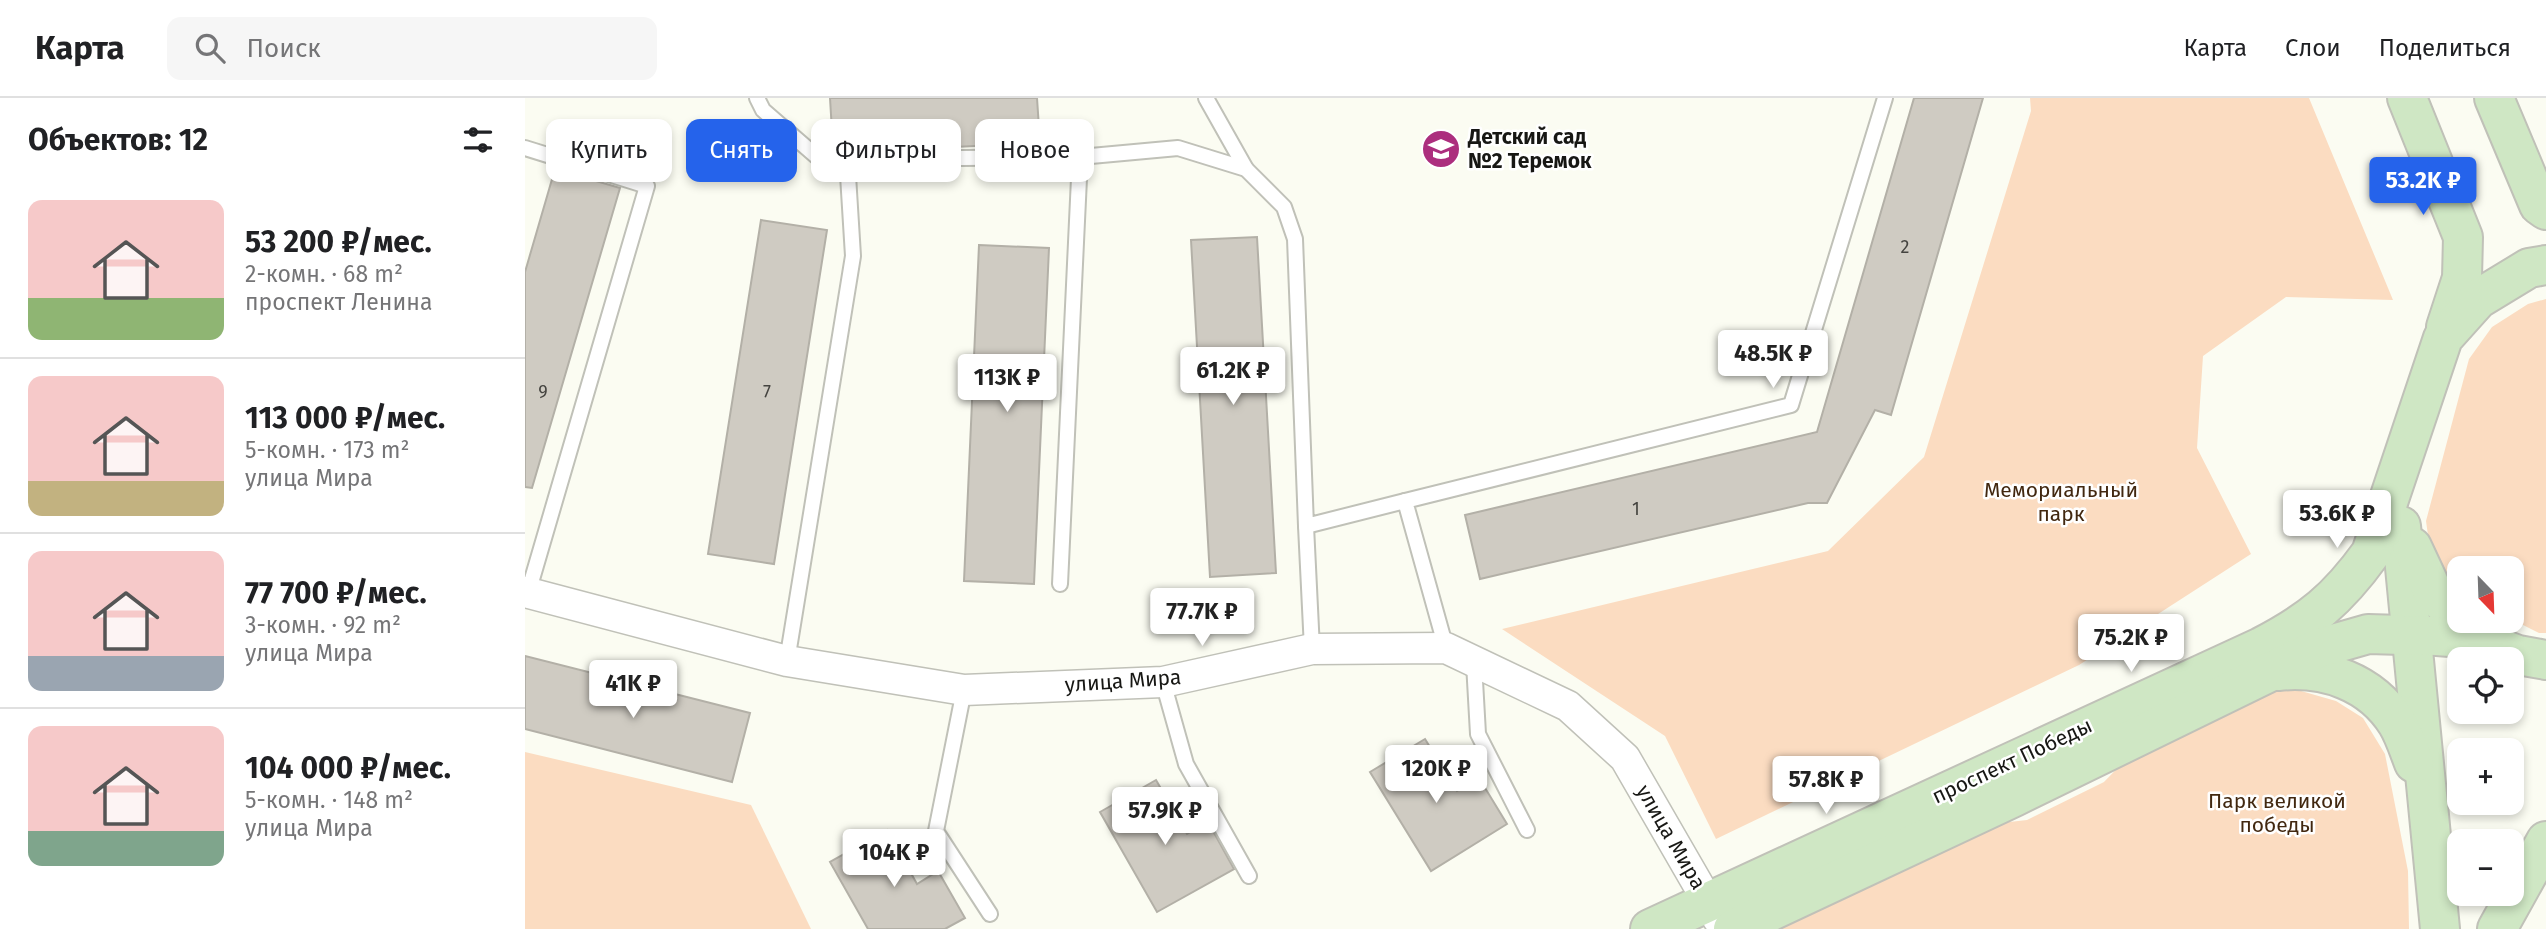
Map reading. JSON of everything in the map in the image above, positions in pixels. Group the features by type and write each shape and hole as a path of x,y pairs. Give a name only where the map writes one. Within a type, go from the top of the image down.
{"main road":[{"path":"2265,660 2349,583 2371,554 2403,449 2462,278 2463,237 2407,98"},
{"path":"2494,98 2539,205 2546,210"},
{"path":"2443,338 2478,299 2529,268 2546,265"},
{"path":"2403,449 2401,526 2440,929"},
{"path":"2401,526 2433,592 2447,607"},
{"path":"2265,660 2368,634 2413,635 2447,630"},
{"path":"2478,634 2518,655 2546,660"},
{"path":"2265,660 2338,676 2374,694 2397,723 2425,789"},
{"name":"проспект Победы","path":"1650,929 1722,921 2014,797 2265,660"},
{"path":"2497,929 2546,841"}],"street":[{"name":"улица Мира","path":"527,593 787,661 964,690 1163,682 1312,649 1446,648 1568,706 1625,758 1722,921"}],"lane":[{"path":"757,98 763,110 811,152"},
{"path":"1206,98 1246,169 1284,207 1295,239 1312,649"},
{"path":"1306,526 1791,405 1885,98"},
{"path":"525,148 647,186 527,593"},
{"path":"1094,156 1178,148 1246,169"},
{"path":"787,661 853,256 849,182"},
{"path":"1060,584 1079,182"},
{"path":"1405,501 1446,648"},
{"path":"1473,663 1478,734 1527,830"},
{"path":"1163,682 1186,764 1249,876"},
{"path":"964,690 936,831 990,914"}],"green space":[{"name":"Мемориальный парк","path":"2030,98 2309,98 2393,300 2286,297 2203,356 2197,448 2251,554 2079,665 1716,839 1665,736 1502,629 1828,551 1924,457 2031,111"},
{"path":"2546,299 2546,633 2539,633 2524,626 2524,556 2447,556 2447,580 2430,550 2426,521 2469,359 2492,327 2528,304"},
{"name":"Парк великой победы","path":"2272,688 2301,691 2336,701 2363,718 2385,754 2408,871 2409,929 1756,929 1983,825 2027,820 2104,782 2137,748"},
{"path":"525,752 751,805 811,929 525,929"}],"building":[{"path":"830,98 1037,98 1038,119 975,119 975,146 961,147 961,119 831,119"},
{"path":"1914,98 1983,98 1891,415 1875,410 1827,503 1808,503 1480,579 1465,515 1817,432"},
{"path":"551,182 599,182 620,188 532,488 525,487 525,272"},
{"path":"761,220 827,230 774,564 708,554"},
{"path":"1257,237 1276,573 1210,577 1191,240"},
{"path":"979,245 1049,248 1034,584 964,581"},
{"path":"525,656 750,713 732,782 525,729"},
{"path":"1425,739 1457,791 1479,778 1507,824 1431,871 1370,772"},
{"path":"1156,780 1187,834 1208,822 1234,869 1157,912 1100,812"},
{"path":"887,830 917,884 938,871 965,918 945,929 868,929 830,862"}],"place":[{"name":"Детский сад №2 Теремок","path":"1441,149"}]}
